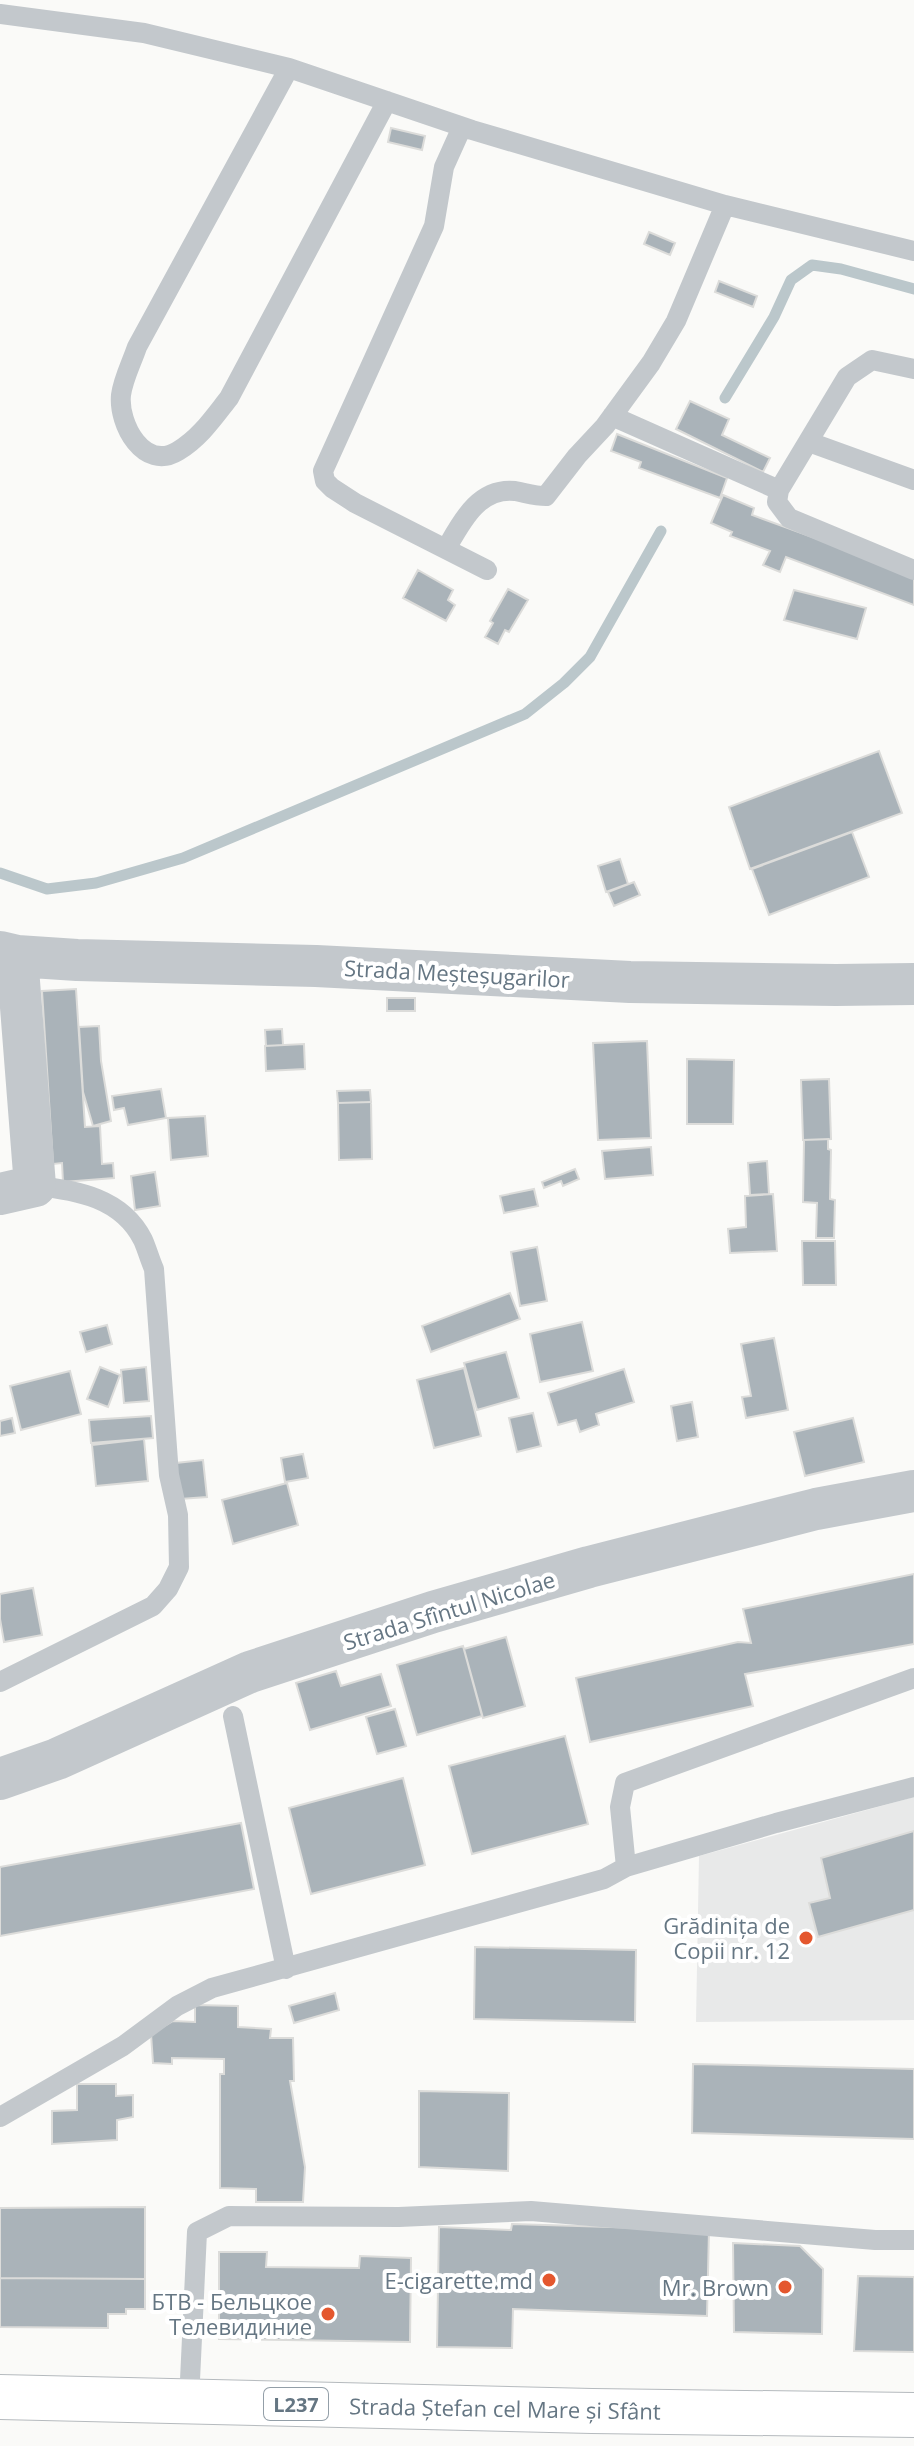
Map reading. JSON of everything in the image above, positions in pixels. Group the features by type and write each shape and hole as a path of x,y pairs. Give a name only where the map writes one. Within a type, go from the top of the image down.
{"main road":[{"name":"Strada Ștefan cel Mare și Sfânt","path":"0,2397 914,2415"}],"street":[{"name":"Strada Meșteșugarilor","path":"9,954 77,960 316,966 630,982 914,984"},
{"path":"9,954 18,1190"},
{"name":"Strada Sfîntul Nicolae","path":"0,1779 57,1759 250,1672 433,1612 589,1567 816,1509 914,1491"}],"lane":[{"path":"0,14 144,33 289,68 462,127 725,205 914,251"},
{"path":"289,68 137,347 121,395 124,420 131,438 150,455 162,457 176,453 198,436 229,398 387,101"},
{"path":"462,127 444,167 434,226 323,471 325,481 355,503 487,570"},
{"path":"446,549 468,511 484,499 500,492 546,496 612,416 651,363 676,321 725,205"},
{"path":"914,369 872,360 847,377 779,490 777,502 789,518 914,570"},
{"path":"612,416 779,490"},
{"path":"809,442 914,480"},
{"path":"0,1682 153,1606 168,1589 179,1567 178,1515 169,1475 154,1269 142,1239 114,1208 84,1193 18,1190"},
{"path":"626,1867 620,1807 625,1783 914,1678"},
{"path":"233,1716 286,1969"},
{"path":"0,2117 123,2046 177,2006 212,1988 604,1879 626,1867 776,1823 914,1787"},
{"path":"189,2401 197,2232 229,2216 399,2217 531,2211 875,2240 914,2240"}],"shaded area":[{"name":"Grădinița de Copii nr. 12","path":"914,1797 914,2020 696,2022 699,1856"}],"building":[{"path":"391,128 425,136 422,150 388,142"},
{"path":"649,232 675,243 670,255 644,244"},
{"path":"719,281 757,296 753,307 715,292"},
{"path":"690,401 729,419 722,435 770,458 763,472 676,429"},
{"path":"617,434 727,478 720,498 639,468 641,462 611,451"},
{"path":"723,495 754,508 752,515 914,574 914,605 786,557 780,572 763,565 770,551 730,536 732,532 711,523"},
{"path":"418,570 453,590 448,600 455,605 446,621 403,598"},
{"path":"508,589 528,600 498,644 485,637 493,623 490,621"},
{"path":"794,590 866,608 857,639 784,620"},
{"path":"879,751 902,813 750,869 729,807"},
{"path":"852,832 869,877 769,915 752,869"},
{"path":"620,859 628,884 606,892 598,866"},
{"path":"634,882 640,895 614,906 608,892"},
{"path":"76,989 85,1127 100,1126 102,1164 113,1163 114,1178 63,1182 62,1163 53,1164 42,991"},
{"path":"387,998 415,998 415,1011 387,1011"},
{"path":"99,1026 101,1061 111,1121 93,1126 83,1092 79,1027"},
{"path":"282,1029 283,1045 266,1046 265,1030"},
{"path":"647,1041 651,1138 598,1140 593,1043"},
{"path":"304,1044 305,1069 266,1071 265,1046"},
{"path":"687,1059 734,1060 733,1124 687,1124"},
{"path":"829,1079 831,1139 803,1140 801,1080"},
{"path":"161,1089 166,1118 128,1125 124,1108 114,1110 112,1096"},
{"path":"370,1090 371,1102 338,1103 337,1091"},
{"path":"371,1102 372,1159 339,1160 338,1103"},
{"path":"205,1116 208,1156 171,1160 168,1118"},
{"path":"828,1139 828,1149 831,1150 830,1199 835,1200 834,1238 816,1238 817,1203 803,1202 804,1140"},
{"path":"651,1147 653,1175 605,1179 602,1151"},
{"path":"767,1161 769,1194 750,1195 748,1163"},
{"path":"575,1169 579,1179 563,1186 561,1181 544,1188 542,1182"},
{"path":"155,1172 160,1206 135,1210 131,1176"},
{"path":"534,1189 538,1206 504,1213 500,1196"},
{"path":"773,1194 777,1251 730,1253 728,1229 746,1227 745,1196"},
{"path":"802,1241 835,1241 836,1285 803,1285"},
{"path":"537,1247 547,1301 520,1306 511,1252"},
{"path":"510,1293 520,1319 431,1352 422,1326"},
{"path":"582,1322 593,1371 540,1382 530,1334"},
{"path":"107,1325 112,1344 86,1352 80,1332"},
{"path":"774,1338 788,1410 746,1418 742,1397 751,1396 741,1344"},
{"path":"506,1352 519,1398 477,1410 464,1363"},
{"path":"100,1367 120,1375 108,1407 87,1399"},
{"path":"146,1367 149,1401 124,1403 121,1370"},
{"path":"464,1368 481,1436 434,1448 417,1380"},
{"path":"624,1369 634,1402 596,1414 599,1425 580,1432 576,1420 558,1425 548,1393"},
{"path":"70,1371 81,1414 21,1430 10,1386"},
{"path":"692,1402 698,1437 677,1441 671,1406"},
{"path":"533,1413 541,1446 517,1452 509,1418"},
{"path":"151,1416 153,1438 91,1443 89,1420"},
{"path":"12,1418 15,1433 0,1436 0,1421"},
{"path":"853,1418 864,1462 805,1476 794,1432"},
{"path":"144,1439 148,1481 96,1486 92,1445"},
{"path":"303,1454 308,1478 285,1482 281,1458"},
{"path":"203,1460 207,1497 180,1499 176,1463"},
{"path":"287,1483 298,1525 233,1544 222,1500"},
{"path":"914,1574 914,1644 745,1674 753,1706 590,1742 576,1678 738,1642 751,1643 743,1609"},
{"path":"33,1588 42,1635 4,1642 0,1594"},
{"path":"506,1637 525,1706 483,1718 464,1649"},
{"path":"463,1646 482,1716 417,1735 397,1665"},
{"path":"336,1671 341,1686 381,1674 391,1706 310,1730 296,1683"},
{"path":"395,1709 406,1746 377,1754 366,1717"},
{"path":"565,1736 588,1824 472,1854 449,1766"},
{"path":"403,1778 425,1865 311,1894 289,1808"},
{"path":"241,1823 254,1889 0,1936 0,1867"},
{"path":"914,1831 914,1910 818,1937 809,1903 830,1898 821,1858"},
{"path":"475,1947 636,1950 635,2022 474,2019"},
{"path":"335,1993 339,2010 294,2023 289,2006"},
{"path":"195,2005 238,2006 238,2027 271,2029 270,2038 293,2038 294,2081 290,2081 305,2167 303,2202 256,2202 256,2189 220,2188 220,2074 224,2074 224,2059 172,2058 172,2064 153,2063 151,2034 173,2021 195,2022"},
{"path":"693,2064 914,2069 914,2139 692,2133"},
{"path":"77,2084 116,2084 116,2096 133,2095 133,2117 117,2120 117,2140 52,2144 52,2111 77,2110"},
{"path":"419,2091 509,2093 508,2171 419,2167"},
{"path":"145,2207 145,2279 0,2278 0,2208"},
{"path":"512,2224 709,2230 707,2316 513,2309 512,2348 437,2347 439,2227 511,2230"},
{"path":"733,2243 800,2246 823,2269 822,2334 734,2332"},
{"path":"219,2252 267,2252 266,2267 359,2268 360,2256 411,2258 410,2342 219,2339"},
{"path":"858,2276 914,2277 914,2352 854,2351"},
{"path":"0,2278 145,2279 145,2309 126,2309 126,2314 108,2314 108,2328 0,2327"}],"waterway":[{"path":"725,398 774,317 791,280 812,265 841,269 914,289"},
{"path":"0,873 47,889 96,883 183,858 525,714 564,683 590,657 661,531"}],"place":[{"name":"Grădinița de Copii nr. 12","path":"806,1938"},
{"name":"E-cigarette.md","path":"549,2280"},
{"name":"Mr. Brown","path":"785,2287"},
{"name":"БТВ - Бельцкое Телевидиние","path":"328,2314"}]}
